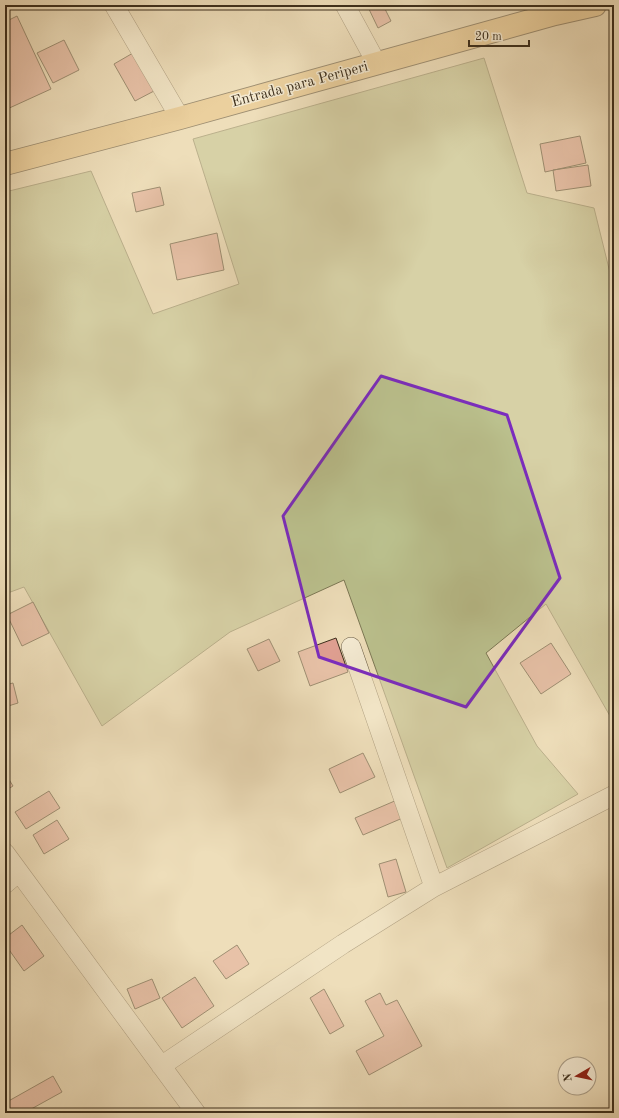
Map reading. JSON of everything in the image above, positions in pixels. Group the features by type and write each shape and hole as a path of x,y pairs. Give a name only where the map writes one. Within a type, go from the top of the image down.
{"main road":[{"name":"Entrada para Periperi","path":"5,164 180,118 556,14 595,5"}],"street":[{"path":"114,5 180,118"},
{"path":"345,5 377,64"},
{"path":"351,647 434,887"},
{"path":"161,1066 342,944 434,887 614,795"},
{"path":"5,853 12,878 161,1066 196,1113"}],"highlighted area":[{"path":"381,376 507,415 560,578 466,707 319,657 283,516"}],"green space":[{"path":"484,58 527,193 594,208 614,289 614,723 546,604 486,653 537,746 578,794 447,868 344,580 230,632 102,726 24,587 5,594 5,192 91,171 153,314 239,284 193,139"}],"building":[{"path":"367,5 383,5 391,21 378,28"},
{"path":"17,16 51,89 5,110 5,22"},
{"path":"64,40 79,70 53,83 37,53"},
{"path":"133,53 154,91 135,101 114,64"},
{"path":"580,136 586,163 545,172 540,144"},
{"path":"588,165 591,186 556,191 553,170"},
{"path":"160,187 164,205 136,212 132,193"},
{"path":"217,233 224,270 177,280 170,244"},
{"path":"33,602 49,633 22,646 7,615"},
{"path":"336,638 348,672 310,686 298,652"},
{"path":"269,639 280,661 258,671 247,649"},
{"path":"551,643 571,674 541,694 520,663"},
{"path":"13,683 18,703 5,707 5,685"},
{"path":"363,753 375,777 340,793 329,769"},
{"path":"5,773 13,786 5,791"},
{"path":"49,791 60,808 26,829 15,812"},
{"path":"397,800 405,817 363,835 355,818"},
{"path":"57,820 69,839 44,854 33,835"},
{"path":"396,859 406,892 388,897 379,864"},
{"path":"22,925 44,956 24,971 5,944 5,938"},
{"path":"237,945 249,964 226,979 213,961"},
{"path":"195,977 214,1006 182,1028 162,998"},
{"path":"152,979 160,998 135,1009 127,989"},
{"path":"324,989 344,1026 330,1034 310,998"},
{"path":"380,993 386,1005 397,1000 422,1046 369,1075 356,1051 384,1036 365,1001"},
{"path":"53,1076 62,1092 24,1113 7,1113 5,1103"}]}
